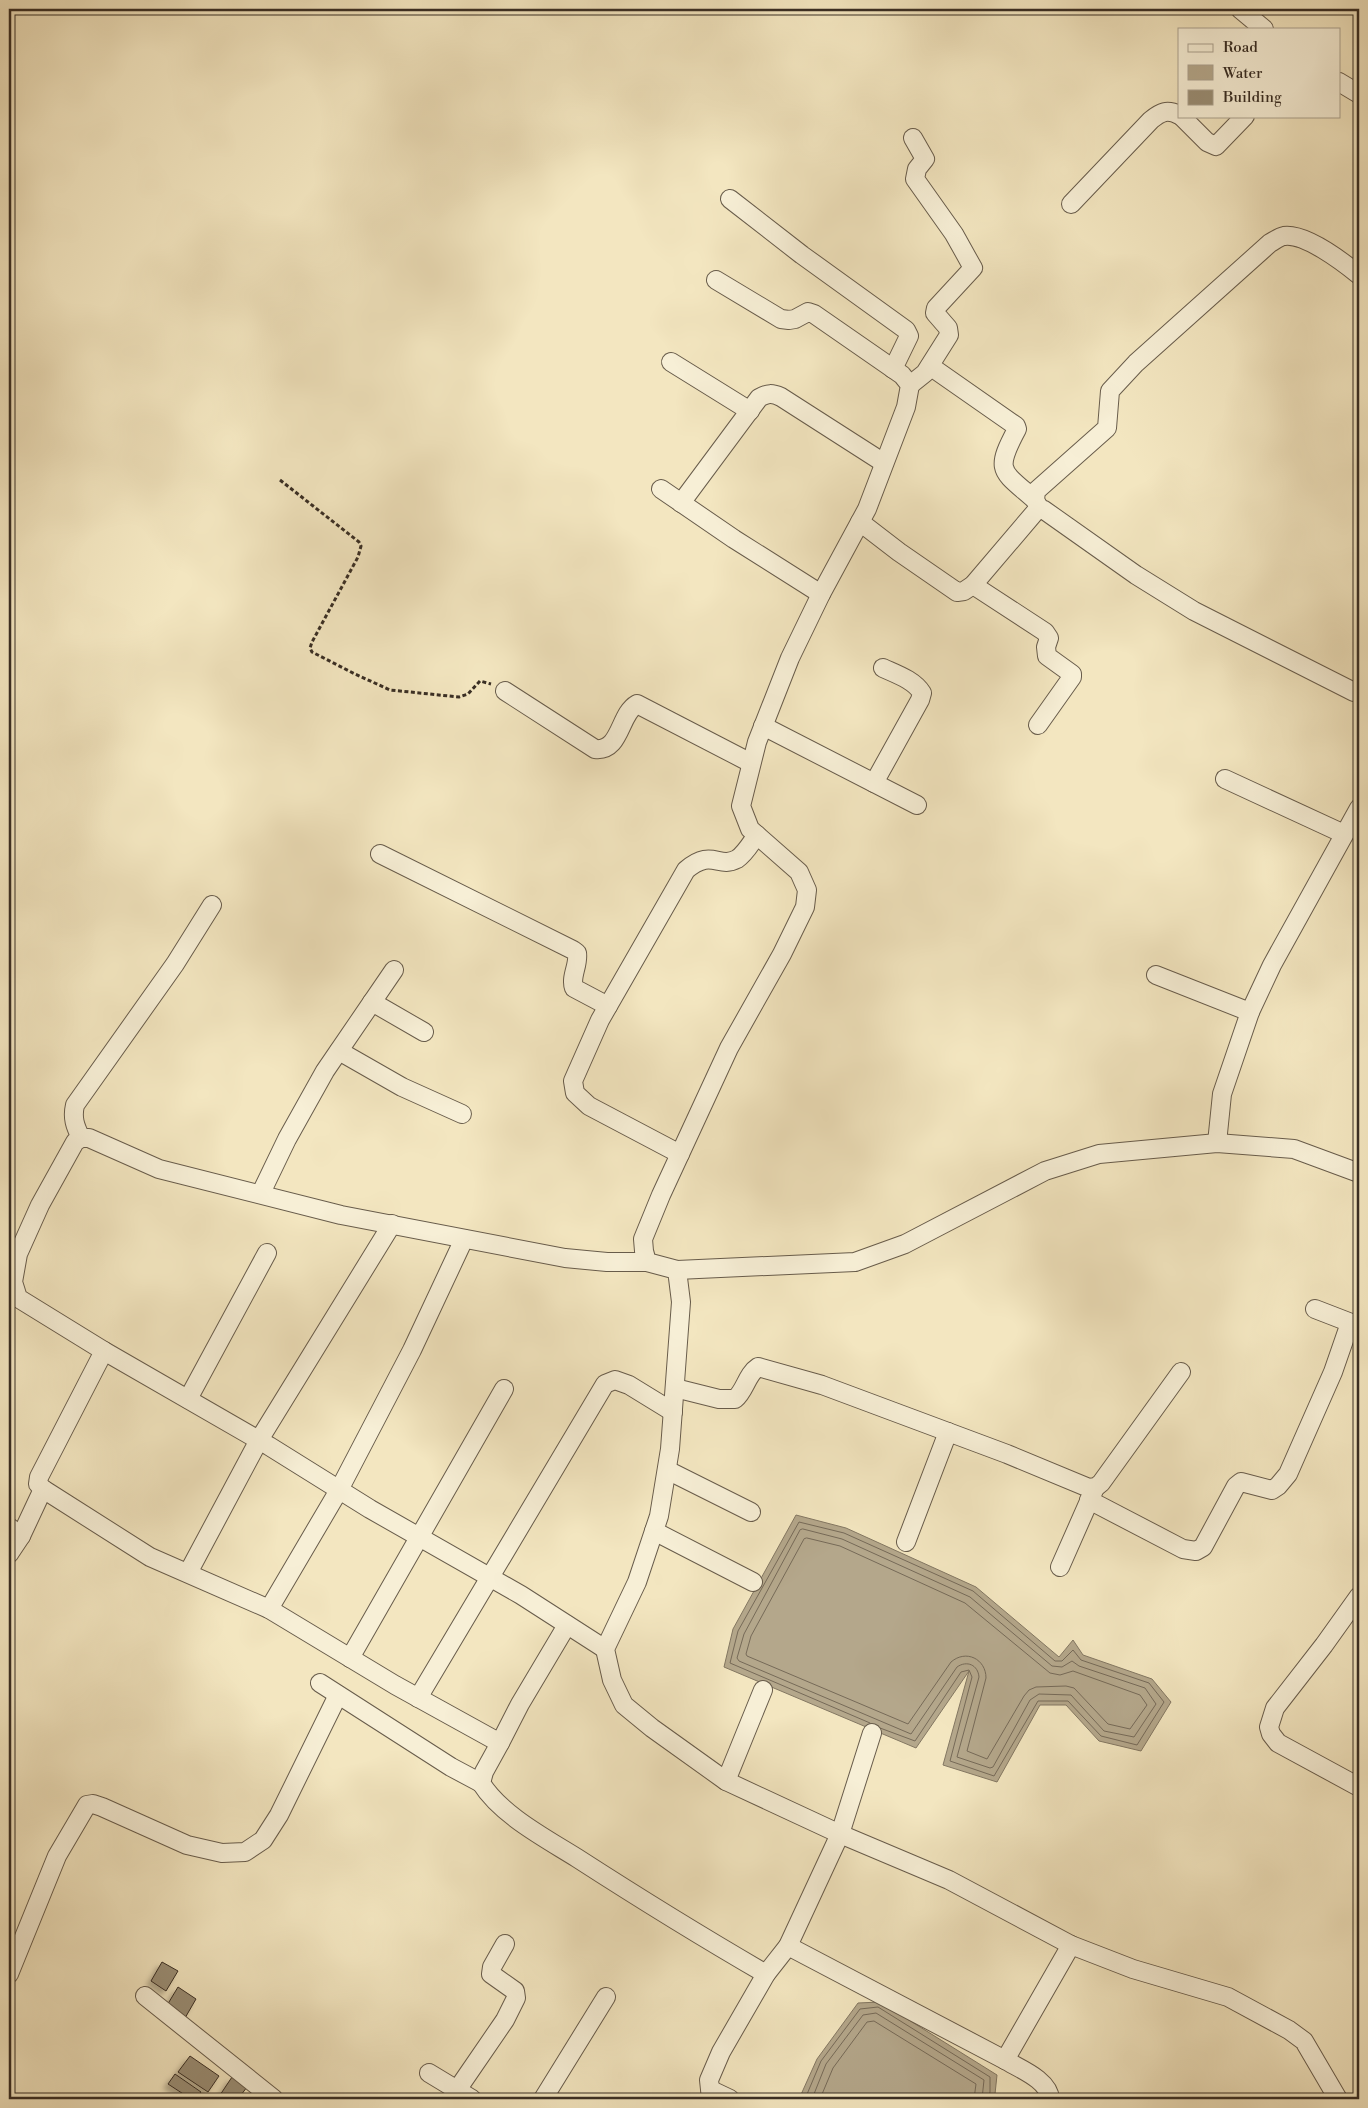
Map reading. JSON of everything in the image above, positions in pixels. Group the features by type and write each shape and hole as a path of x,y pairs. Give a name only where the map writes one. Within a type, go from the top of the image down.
{"street":[{"path":"1240,9 1263,28"},
{"path":"1340,83 1359,94"},
{"path":"1071,204 1151,120 1162,112 1170,111 1178,115"},
{"path":"1182,118 1207,142 1216,146 1243,118"},
{"path":"647,1262 643,1239 661,1195 729,1048 782,954 805,907 807,890 799,872 750,829 741,806 751,762 790,658 821,594 860,522 906,407 910,385 920,378 930,366 949,335 948,328 935,313 936,308 973,268 954,234 915,179 917,169 925,159 913,138"},
{"path":"730,198 802,255 906,330 909,336 907,344 893,369"},
{"path":"860,522 949,588 957,592 964,591 973,586 1036,511 1036,491 1107,428 1110,392 1136,363 1270,243 1283,236 1299,237 1313,244 1359,275"},
{"path":"716,280 781,319 789,320 808,312 814,314 902,374 910,385"},
{"path":"671,362 750,411"},
{"path":"930,366 1016,426 1017,429 1005,450 1004,470 1037,505 1136,575 1194,611 1354,692 1359,692"},
{"path":"681,503 760,398 767,393 773,394 884,463"},
{"path":"661,489 734,539 821,594"},
{"path":"973,586 1045,632 1049,638 1046,647 1047,656 1072,674 1038,726"},
{"path":"874,783 920,700 922,693 910,681 883,668"},
{"path":"505,691 596,749 602,750 609,746 630,710 637,704 751,762"},
{"path":"763,726 917,805"},
{"path":"1226,779 1344,834"},
{"path":"1217,1143 1222,1094 1250,1012 1272,965 1359,808"},
{"path":"680,1154 589,1106 576,1093 573,1081 608,1006 686,870 697,860 708,858 731,861 739,858 757,835"},
{"path":"380,854 572,950 577,954 578,959 572,983 574,988 608,1006"},
{"path":"81,1138 72,1115 75,1105 175,964 212,905"},
{"path":"261,1193 287,1138 339,1051 394,970"},
{"path":"1156,975 1250,1012"},
{"path":"372,1002 424,1032"},
{"path":"339,1051 402,1087 462,1114"},
{"path":"605,1649 521,1594 339,1490 259,1440 104,1351 18,1298 13,1282 18,1254 40,1205 75,1142 81,1138 89,1138 159,1169 214,1184 261,1193 291,1203 341,1215 565,1258 607,1262 647,1262 677,1270 855,1262 905,1244 1045,1171 1099,1154 1217,1143 1294,1149 1359,1173"},
{"path":"188,1573 259,1440 392,1224"},
{"path":"270,1609 339,1490 412,1350 464,1239"},
{"path":"188,1399 268,1252"},
{"path":"677,1270 682,1302 667,1470 659,1516 637,1582 605,1649 612,1680 624,1705 652,1728 726,1781 840,1834 949,1880 1071,1946 1133,1968 1228,1997 1289,2030 1304,2041 1338,2099"},
{"path":"675,1388 719,1399 735,1399 742,1394 754,1370 758,1368 822,1385 948,1432 1082,1486 1183,1549 1196,1551 1203,1547 1240,1482 1272,1490 1288,1474 1355,1324 1315,1310"},
{"path":"104,1351 39,1478 38,1484 43,1489 150,1556 270,1609 418,1698 500,1743"},
{"path":"1060,1567 1092,1494 1181,1372"},
{"path":"418,1698 604,1384 615,1380 629,1385 673,1412"},
{"path":"350,1658 504,1389"},
{"path":"906,1542 948,1432"},
{"path":"667,1470 751,1512"},
{"path":"9,1554 15,1531 43,1489"},
{"path":"654,1531 753,1582"},
{"path":"1359,1596 1275,1708 1269,1726 1271,1734 1278,1743 1359,1787"},
{"path":"481,1783 484,1772 520,1704 567,1625"},
{"path":"320,1683 451,1767 481,1783 485,1790 516,1819 672,1920 766,1974"},
{"path":"726,1781 763,1690"},
{"path":"9,1974 13,1950 58,1856 87,1806 93,1804 102,1807 187,1845 222,1853 245,1852 263,1840 279,1815 338,1695"},
{"path":"730,2099 711,2094 709,2080 720,2052 766,1974 788,1946 840,1834 872,1733"},
{"path":"457,2090 505,2020 516,1998 515,1991 491,1974 492,1967 505,1944"},
{"path":"788,1946 1006,2060 1045,2086 1050,2094 1050,2099"},
{"path":"1006,2060 1071,1946"},
{"path":"145,1996 274,2099"},
{"path":"543,2099 606,1997"},
{"path":"428,2073 472,2099"}],"path":[{"path":"280,480 361,546 358,557 312,642 310,648 312,652 390,690 459,697 468,694 482,681 505,691"}],"water":[{"path":"796,1515 846,1528 976,1587 1059,1657 1073,1640 1083,1655 1152,1679 1171,1702 1141,1751 1099,1741 1066,1705 1040,1705 997,1782 943,1765 969,1671 916,1748 724,1667 733,1629"},
{"path":"880,2002 997,2075 995,2094 992,2099 799,2099 817,2059 858,2003"}],"building":[{"path":"162,1962 178,1971 166,1991 151,1981"},
{"path":"178,1987 196,1999 185,2018 166,2007"},
{"path":"190,2056 219,2076 208,2092 178,2072"},
{"path":"175,2074 201,2092 196,2099 191,2099 168,2084"},
{"path":"232,2077 247,2087 238,2099 218,2098"}]}
